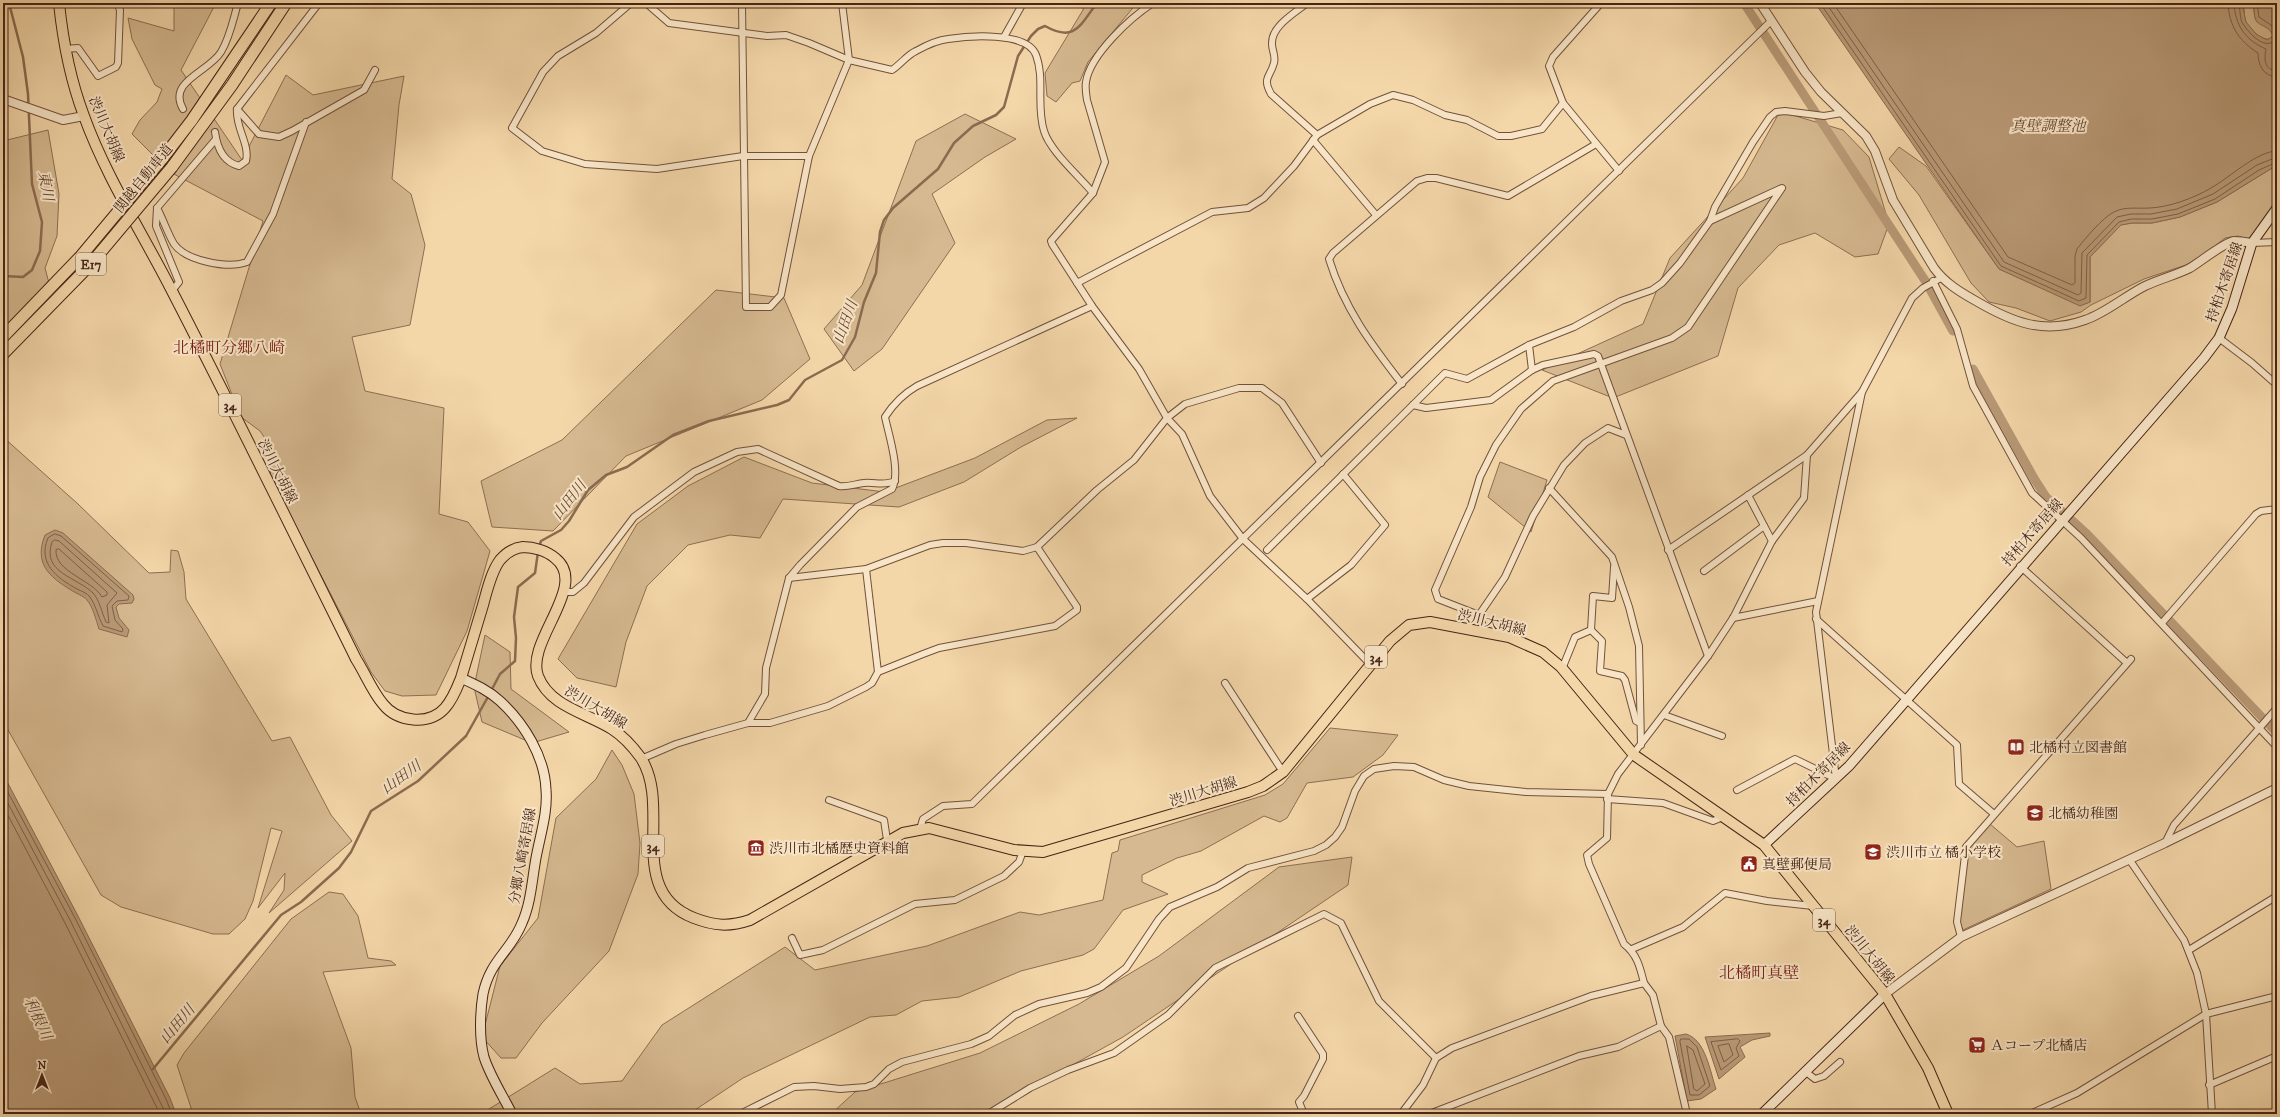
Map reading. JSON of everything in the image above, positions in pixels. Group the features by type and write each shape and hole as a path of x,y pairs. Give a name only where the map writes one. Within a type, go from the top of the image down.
{"highway":[{"name":"関越自動車道","path":"3,337 81,256 162,159 204,103 271,3"},
{"name":"関越自動車道","path":"3,354 89,266 172,167 232,86 286,3"}],"main road":[{"name":"渋川大胡線","path":"59,3 65,49 84,116 99,152 172,291 356,659 382,704 399,716 420,720 430,718 444,709 455,692 461,678 491,580 499,562 509,551 523,547 549,553 559,560 564,571 564,592 561,603 540,645 536,669 541,683 551,696 612,730 627,742 641,759 653,795 655,815 653,860 660,887 665,897 675,907 691,917 722,927 736,925 750,920 887,840 903,833 920,829 938,830 1023,851 1044,852 1232,798 1263,786 1282,772 1390,641 1409,625 1430,622 1485,632 1528,644 1543,652 1562,669 1634,755 1764,845 1885,994 1928,1068 1945,1112"},
{"name":"持柏木寄居線","path":"1764,845 1836,779 1906,700 2020,566 2204,358 2219,338 2232,308 2252,243 2277,208"},
{"name":"分郷八崎寄居線","path":"461,678 480,687 500,700 512,715 534,745 541,762 546,790 545,812 527,910 514,939 492,967 483,994 483,1046 487,1064 512,1114"},
{"path":"1762,1114 1885,994"}],"street":[{"path":"65,49 78,48 98,76 116,67 118,63 120,10 118,3"},
{"path":"183,110 179,102 179,93 189,78 212,64 220,53 229,36 238,3"},
{"path":"215,132 216,139 228,163 239,166 246,161 248,155 235,120 236,109 319,3"},
{"path":"631,3 596,33 558,56 544,72 512,128 542,151 585,164 657,169 743,156 809,156"},
{"path":"646,3 669,24 767,36 786,35 849,60 892,70 915,51 946,39 1004,37 1018,41 1030,47 1035,53 1040,67 1044,130 1048,141 1093,193"},
{"path":"742,3 746,307 770,307 781,295 809,156 849,60 842,3"},
{"path":"1004,37 1023,3"},
{"path":"1152,3 1107,44 1094,61 1088,74 1086,82 1086,95 1105,162 1093,193 1051,241 1053,248 1092,306 1139,369 1167,418 1186,441 1210,496 1243,539 1307,599 1370,664"},
{"path":"1307,3 1277,29 1273,36 1274,62 1267,78 1266,85 1271,94 1315,138 1376,215"},
{"path":"1601,3 1560,48 1549,66 1563,103 1619,171"},
{"path":"1760,3 1805,72 1842,113 1857,125 1875,151 1893,200 1935,281 1957,329 1973,386 2027,486 2038,500 2062,519 2082,538 2163,623 2277,747"},
{"path":"920,829 922,819 943,806 972,804 1771,21"},
{"path":"236,109 259,134 279,137 364,90 375,70"},
{"path":"1077,283 1212,212 1248,208 1259,202 1276,187 1315,138 1370,104 1393,95 1413,100 1445,115 1467,120 1498,136 1512,136 1542,129 1563,103"},
{"path":"3,99 63,120 84,116"},
{"path":"1267,550 1445,373 1468,379 1530,345 1574,327 1621,301 1652,290 1662,283 1680,263 1710,221 1719,200 1753,142 1770,117 1776,112 1785,111 1824,116 1842,113"},
{"path":"157,208 166,223 174,243 182,254 228,266 246,262 274,214 306,122"},
{"path":"172,291 179,282 156,226 157,208 216,139"},
{"path":"1402,384 1364,333 1337,285 1329,259 1333,253 1417,181 1427,178 1436,178 1508,196 1596,144"},
{"path":"1485,632 1479,615 1438,599 1435,590 1471,507 1480,477 1508,425 1538,393 1553,381 1601,362 1672,338 1688,327 1782,188 1710,221"},
{"path":"1935,281 1958,291 2010,320 2032,325 2063,325 2086,320 2146,286 2188,269 2225,244 2232,241 2252,243 2277,242"},
{"path":"1668,550 1807,455 1862,392 1912,298 1923,288 1935,281"},
{"path":"748,723 765,694 766,668 789,578 857,507 892,489 895,481 885,417 902,396 917,386 1092,306"},
{"path":"2219,338 2252,363 2277,385"},
{"path":"1530,345 1532,370"},
{"path":"1413,405 1426,408 1491,400 1532,370 1543,365 1594,354 1598,356 1708,656"},
{"path":"789,578 866,569 930,545 943,543 966,543 1023,551 1037,547 1097,490 1134,460 1167,418 1185,404 1239,388 1262,388 1282,403 1321,463"},
{"path":"1836,779 1816,619 1818,601 1862,392"},
{"path":"1479,615 1505,577 1532,516 1564,465 1585,443 1608,428 1626,435"},
{"path":"564,592 573,592 584,583 634,517 694,472 743,449 765,452 839,486 845,487 868,483 889,484 895,481"},
{"path":"1687,1114 1669,1037 1661,1026 1653,996 1644,983 1638,959 1632,949 1624,944 1589,864 1587,854 1607,838 1607,797 1618,774 1641,746 1708,656 1733,618 1772,541 1804,498 1807,455"},
{"path":"1307,599 1351,565 1385,525 1343,474"},
{"path":"1549,488 1612,557 1629,607 1639,646 1641,746"},
{"path":"1748,495 1772,541"},
{"path":"2163,623 2256,514 2261,511 2277,509"},
{"path":"1704,571 1764,526"},
{"path":"878,672 939,648 1055,626 1077,610 1077,607 1037,547"},
{"path":"1614,563 1612,598 1593,596 1591,630 1602,641 1600,671 1622,676 1625,680 1636,721 1640,723"},
{"path":"1961,937 1957,922 1966,847 2129,661 2020,566"},
{"path":"641,759 676,744 748,723 770,723 828,706 872,683 878,672 866,569"},
{"path":"1733,618 1818,601"},
{"path":"1816,619 1958,745 1959,784 1994,814"},
{"path":"1562,669 1575,637 1591,630"},
{"path":"1225,683 1282,772"},
{"path":"2165,843 2174,825 2259,726 2277,708"},
{"path":"1664,715 1722,736"},
{"path":"1738,790 1795,759 1836,779"},
{"path":"740,1114 794,1087 814,1086 859,1089 874,1084 889,1069 902,1062 971,1044 989,1036 1015,1015 1039,1004 1087,993 1101,987 1126,968 1159,919 1170,907 1217,888 1248,868 1314,851 1326,845 1335,837 1342,827 1356,791 1364,776 1374,770 1394,766 1414,767 1444,780 1469,786 1663,803 1713,821 1723,817"},
{"path":"1885,994 1961,937 2276,790"},
{"path":"829,800 884,820 887,840"},
{"path":"792,938 800,955 823,950 915,904 955,900 1004,876 1019,862 1023,851"},
{"path":"2129,859 2189,950 2197,973 2206,1014 2209,1085 2212,1114"},
{"path":"1632,949 1683,927 1725,893 1766,901 1813,906"},
{"path":"2189,950 2277,896"},
{"path":"988,1114 1030,1088 1068,1070 1114,1053 1168,1015 1215,968 1324,914 1341,923 1380,1001 1436,1058"},
{"path":"1401,1114 1423,1085 1436,1058 1452,1048 1591,996 1644,983"},
{"path":"2030,1114 2077,1093 2206,1014 2277,996"},
{"path":"1298,1016 1323,1054 1322,1060 1308,1090 1299,1102 1304,1114"},
{"path":"1429,1114 1579,1056 1618,1047 1661,1026"},
{"path":"2209,1085 2277,1056"},
{"path":"1806,1072 1815,1079 1824,1076 1840,1062"}],"shaded area":[{"path":"174,3 216,3 181,70 242,160 286,75 313,95 404,76 399,105 392,179 411,194 425,245 410,325 352,337 365,391 444,408 439,514 468,522 490,551 467,631 436,695 402,696 385,691 371,672 270,477 273,450 260,431 241,417 220,364 263,221 170,172 132,134 140,120 157,102 162,89 155,85 132,39 128,18 174,31"},
{"path":"1084,3 1137,3 1088,62 1080,81 1072,83 1056,102 1047,96 1045,73 1083,10"},
{"path":"2242,3 2253,3 2255,18 2272,31 2274,36 2271,39 2260,37 2246,22"},
{"path":"965,114 1016,139 985,157 932,194 955,243 882,349 854,371 824,329 862,285 916,141"},
{"path":"1789,114 1843,130 1869,157 1889,224 1878,254 1855,257 1815,233 1779,245 1738,288 1718,356 1613,398 1542,370 1643,324 1670,258 1743,178 1778,115"},
{"path":"48,130 59,194 57,236 45,268 49,283 3,330 3,246 6,245 3,201 3,141"},
{"path":"1899,147 1926,166 1999,269 2080,305 2090,302 2090,257 2120,225 2132,223 2152,223 2180,217 2217,202 2277,165 2277,209 2249,239 2238,236 2225,238 2210,250 2186,265 2144,279 2091,305 2081,312 2050,321 2016,308 1989,302 1971,283 1919,195 1889,159"},
{"path":"716,290 784,298 810,359 762,400 626,456 553,531 492,527 481,481 562,440"},
{"path":"1077,418 1021,447 964,482 899,507 783,499 760,538 730,535 688,545 647,586 626,642 616,687 577,678 558,659 637,524 688,486 744,457 812,483 885,492 975,458 1047,420"},
{"path":"3,437 78,504 149,573 170,572 171,550 178,551 184,572 186,599 272,741 290,737 331,815 352,841 269,913 284,890 285,873 258,908 282,831 271,828 253,901 245,919 229,934 213,934 121,907 101,895 3,721"},
{"path":"1500,462 1547,480 1531,532 1488,497"},
{"path":"485,635 510,652 511,689 569,732 532,743 482,722 474,687"},
{"path":"1330,728 1398,735 1383,755 1353,777 1307,783 1287,818 1280,822 1264,816 1201,851 1177,858 1142,875 1142,882 1168,894 1123,910 1094,949 1083,955 1021,971 959,997 922,1001 896,1015 870,1017 743,1078 689,1114 481,1114 555,1068 580,1084 622,1081 662,1025 785,947 815,970 927,946 1020,912 1039,915 1103,900 1112,853 1118,851 1120,840 1265,795 1283,784"},
{"path":"612,750 622,765 634,794 640,843 638,874 609,951 542,1023 516,1058 501,1058 482,1037 500,966 538,918 556,818 596,779"},
{"path":"1990,824 2017,847 2044,841 2051,889 1963,930 1959,922 1967,849"},
{"path":"1352,857 1348,885 1123,1037 984,1114 831,1114 855,1092 980,1053 1079,1004 1159,956 1279,867"},
{"path":"329,892 343,894 358,916 368,958 391,961 396,965 323,972 351,1048 355,1097 361,1114 193,1114 177,1065 184,1053 291,919"}],"water":[{"name":"真壁調整池","path":"1815,3 2242,3 2246,22 2256,34 2267,40 2273,36 2272,33 2257,22 2253,3 2277,3 2277,56 2272,57 2277,64 2277,165 2217,202 2180,217 2152,223 2132,223 2121,225 2090,257 2090,302 2080,306 1999,269"},
{"path":"55,530 63,533 133,595 134,599 132,603 119,604 116,607 119,618 129,630 127,637 99,629 93,610 87,600 63,585 45,568 42,561 42,545 45,535"},
{"name":"利根川","path":"3,774 78,916 170,1098 176,1114 3,1114"},
{"path":"1770,1033 1770,1036 1752,1040 1740,1047 1745,1057 1719,1079 1705,1037"},
{"path":"1686,1034 1693,1037 1703,1050 1716,1089 1701,1099 1687,1101 1675,1036"}],"waterway":[{"name":"東川","path":"3,276 23,277 32,270 40,251 42,222 32,184 28,94 23,57 9,3"},
{"name":"山田川","path":"539,547 541,541 561,530 569,521 588,490 606,475 627,467 673,435 709,421 777,405 789,400 805,380 842,360 855,337 864,302 876,273 880,232 884,220 893,208 938,169 954,143 973,126 996,115 1004,107 1018,56 1031,36 1038,29 1045,26 1063,33 1070,32 1081,24 1097,3"},
{"path":"1744,3 1926,282 1953,331"},
{"path":"1973,369 2046,497 2087,534 2277,733"},
{"name":"山田川","path":"491,691 500,674 515,661 516,638 514,617 518,587 535,573 538,552"},
{"name":"山田川","path":"153,1069 281,915 301,902 339,868 351,852 371,811 418,781 466,736 489,695"}],"tunnel":[{"path":"202,123 215,132"}],"place":[{"name":"北橘村立図書館","path":"2016,747"},
{"name":"北橘幼稚園","path":"2035,813"},
{"name":"渋川市北橘歴史資料館","path":"756,848"},
{"name":"渋川市立 橘小学校","path":"1873,852"},
{"name":"真壁郵便局","path":"1749,864"},
{"name":"Ａコープ北橘店","path":"1977,1045"}],"district":[{"name":"北橘町分郷八崎","path":"229,347"},
{"name":"北橘町真壁","path":"1759,972"}]}
